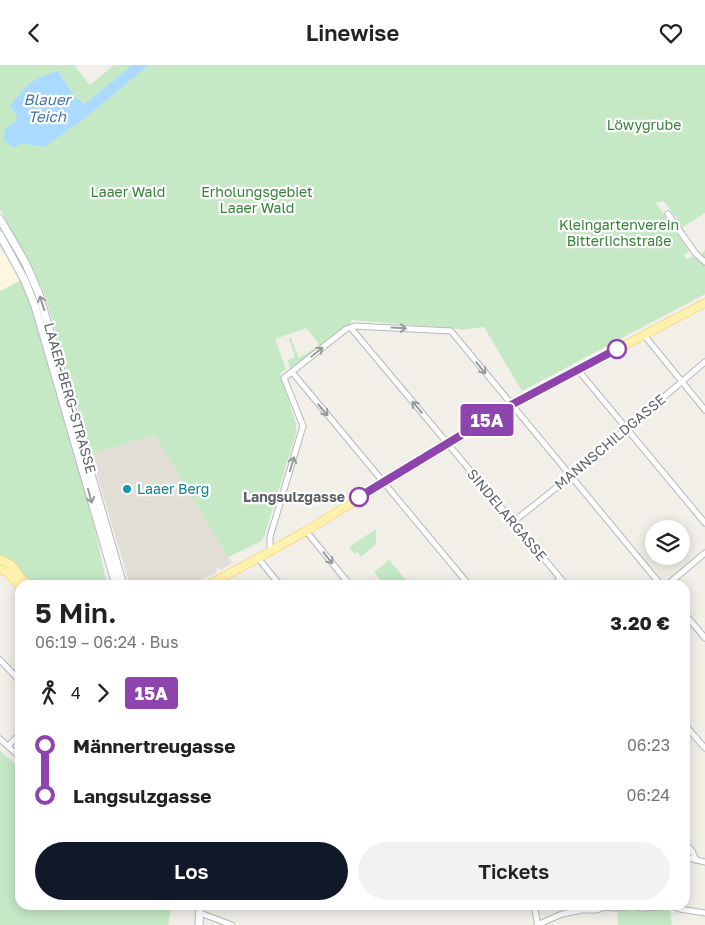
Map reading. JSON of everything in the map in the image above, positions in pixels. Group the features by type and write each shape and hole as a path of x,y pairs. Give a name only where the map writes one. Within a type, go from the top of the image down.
{"main road":[{"name":"LAAER-BERG-STRASSE","path":"0,219 26,264 43,306 122,580"},
{"name":"LAAER-BERG-STRASSE","path":"0,235 25,281 35,306 115,580"},
{"path":"217,580 306,531 382,480 449,444 511,405 705,303"},
{"path":"0,560 10,564 22,580"},
{"path":"3,571 15,582"},
{"path":"200,913 202,924"}],"street":[{"path":"668,214 696,254 705,262"},
{"path":"270,551 270,537 303,426 284,378 346,329 355,326 451,331 657,580"},
{"name":"SINDELARGASSE","path":"351,328 514,521 560,579"},
{"path":"644,335 705,409"},
{"name":"MANNSCHILDGASSE","path":"514,521 571,476 705,362"},
{"path":"578,370 705,523"},
{"path":"292,372 465,580"},
{"path":"306,531 346,580"},
{"path":"673,580 705,553"},
{"path":"258,558 276,580"},
{"path":"0,564 3,571"},
{"path":"690,620 705,638"},
{"path":"0,660 15,676"},
{"path":"690,731 705,749"},
{"path":"0,739 15,752"},
{"path":"8,746 15,739"},
{"path":"690,849 696,860"},
{"path":"690,859 705,861"},
{"path":"535,910 537,925 573,911 598,910"},
{"path":"686,910 705,913"},
{"path":"200,913 232,925"}],"shaded area":[{"path":"0,255 8,255 21,280 0,291"},
{"path":"155,435 232,563 221,570 220,567 216,569 217,572 200,580 129,580 91,454"}],"green space":[{"name":"Erholungsgebiet Laaer Wald","path":"0,65 74,65 90,85 114,65 132,65 85,104 75,97 58,71 17,115 15,122 20,143 85,118 149,65 705,65 705,213 681,228 664,201 656,203 689,251 684,255 686,259 701,254 705,250 705,294 522,391 484,327 461,330 351,320 351,325 319,347 317,344 319,343 306,328 275,339 286,369 280,373 296,424 296,434 264,537 260,542 228,557 155,435 91,454 44,292 0,209"},
{"path":"21,280 33,311 81,473 106,580 29,580 14,562 0,555 0,291"},
{"path":"291,338 299,358 313,349 316,350 290,370 288,360 295,357 289,339"},
{"path":"376,529 376,544 361,557 358,552 355,554 349,547"},
{"path":"389,560 406,580 381,580 374,572"},
{"path":"0,751 15,764 15,910 171,910 168,925 0,925"},
{"path":"618,910 669,910 672,925 618,925"}],"water":[{"name":"Blauer Teich","path":"132,65 149,65 85,118 44,147 20,143 15,148 4,141 5,128 15,122 17,115 10,106 26,87 35,80 58,71 75,97 85,104"}],"bus line":[{"name":"15A","path":"359,497 511,405 617,349"}],"place":[{"name":"Laaer Berg","path":"127,489"},
{"name":"Langsulzgasse","path":"359,497"}],"park label":[{"name":"Löwygrube","path":"644,125"},
{"name":"Laaer Wald","path":"128,192"},
{"name":"Kleingartenverein Bitterlichstraße","path":"619,233"}]}
